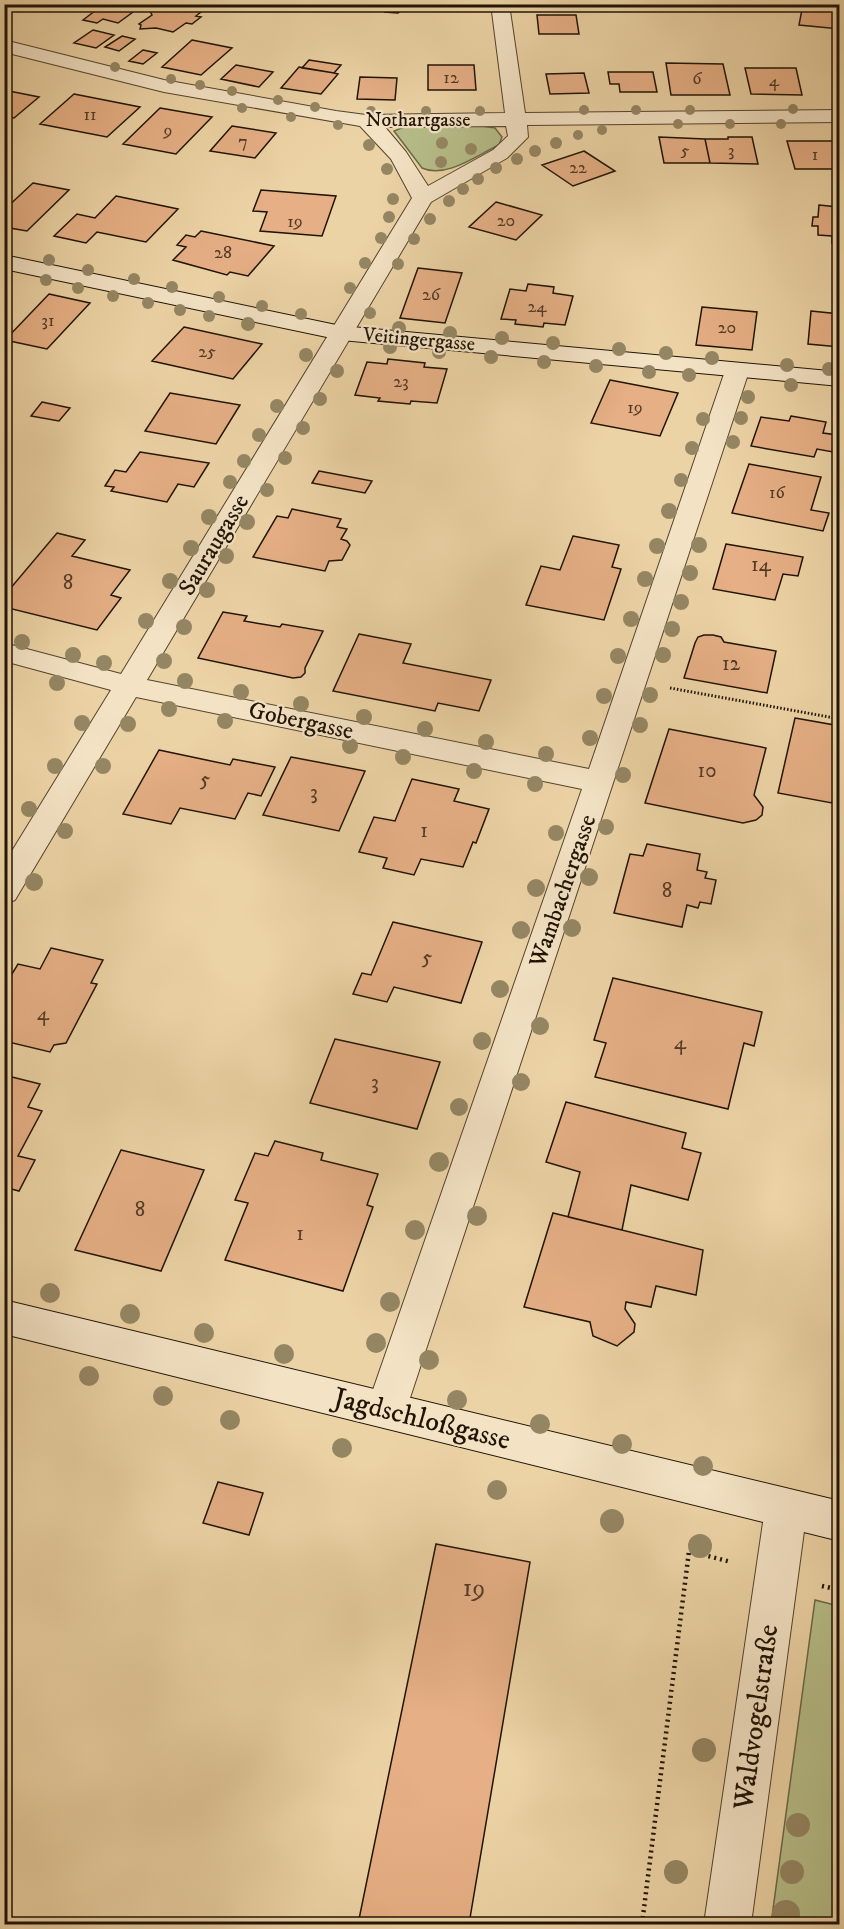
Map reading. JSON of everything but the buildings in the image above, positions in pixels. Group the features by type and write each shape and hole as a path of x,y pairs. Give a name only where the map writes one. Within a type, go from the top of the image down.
{"street":[{"path":"500,4 517,119"},
{"name":"Nothartgasse","path":"4,46 164,86 366,121 840,116"},
{"name":"Sauraugasse","path":"4,892 423,198 510,147 518,137 517,119"},
{"path":"366,121 395,150 411,173 423,198"},
{"name":"Veitingergasse","path":"4,262 341,333 840,379"},
{"name":"Wambachergasse","path":"386,1410 634,682 737,371"},
{"name":"Gobergasse","path":"4,652 130,686 600,782"},
{"name":"Jagdschloßgasse","path":"4,1317 840,1521"},
{"name":"Waldvogelstraße","path":"727,1924 786,1509"}],"path":[{"path":"634,682 840,719"},
{"path":"642,1924 689,1551 840,1590"}],"green space":[{"path":"409,125 482,126 495,128 502,137 499,145 461,164 431,171 422,168 394,131"},
{"path":"815,1600 839,1606 839,1924 771,1924"}]}
